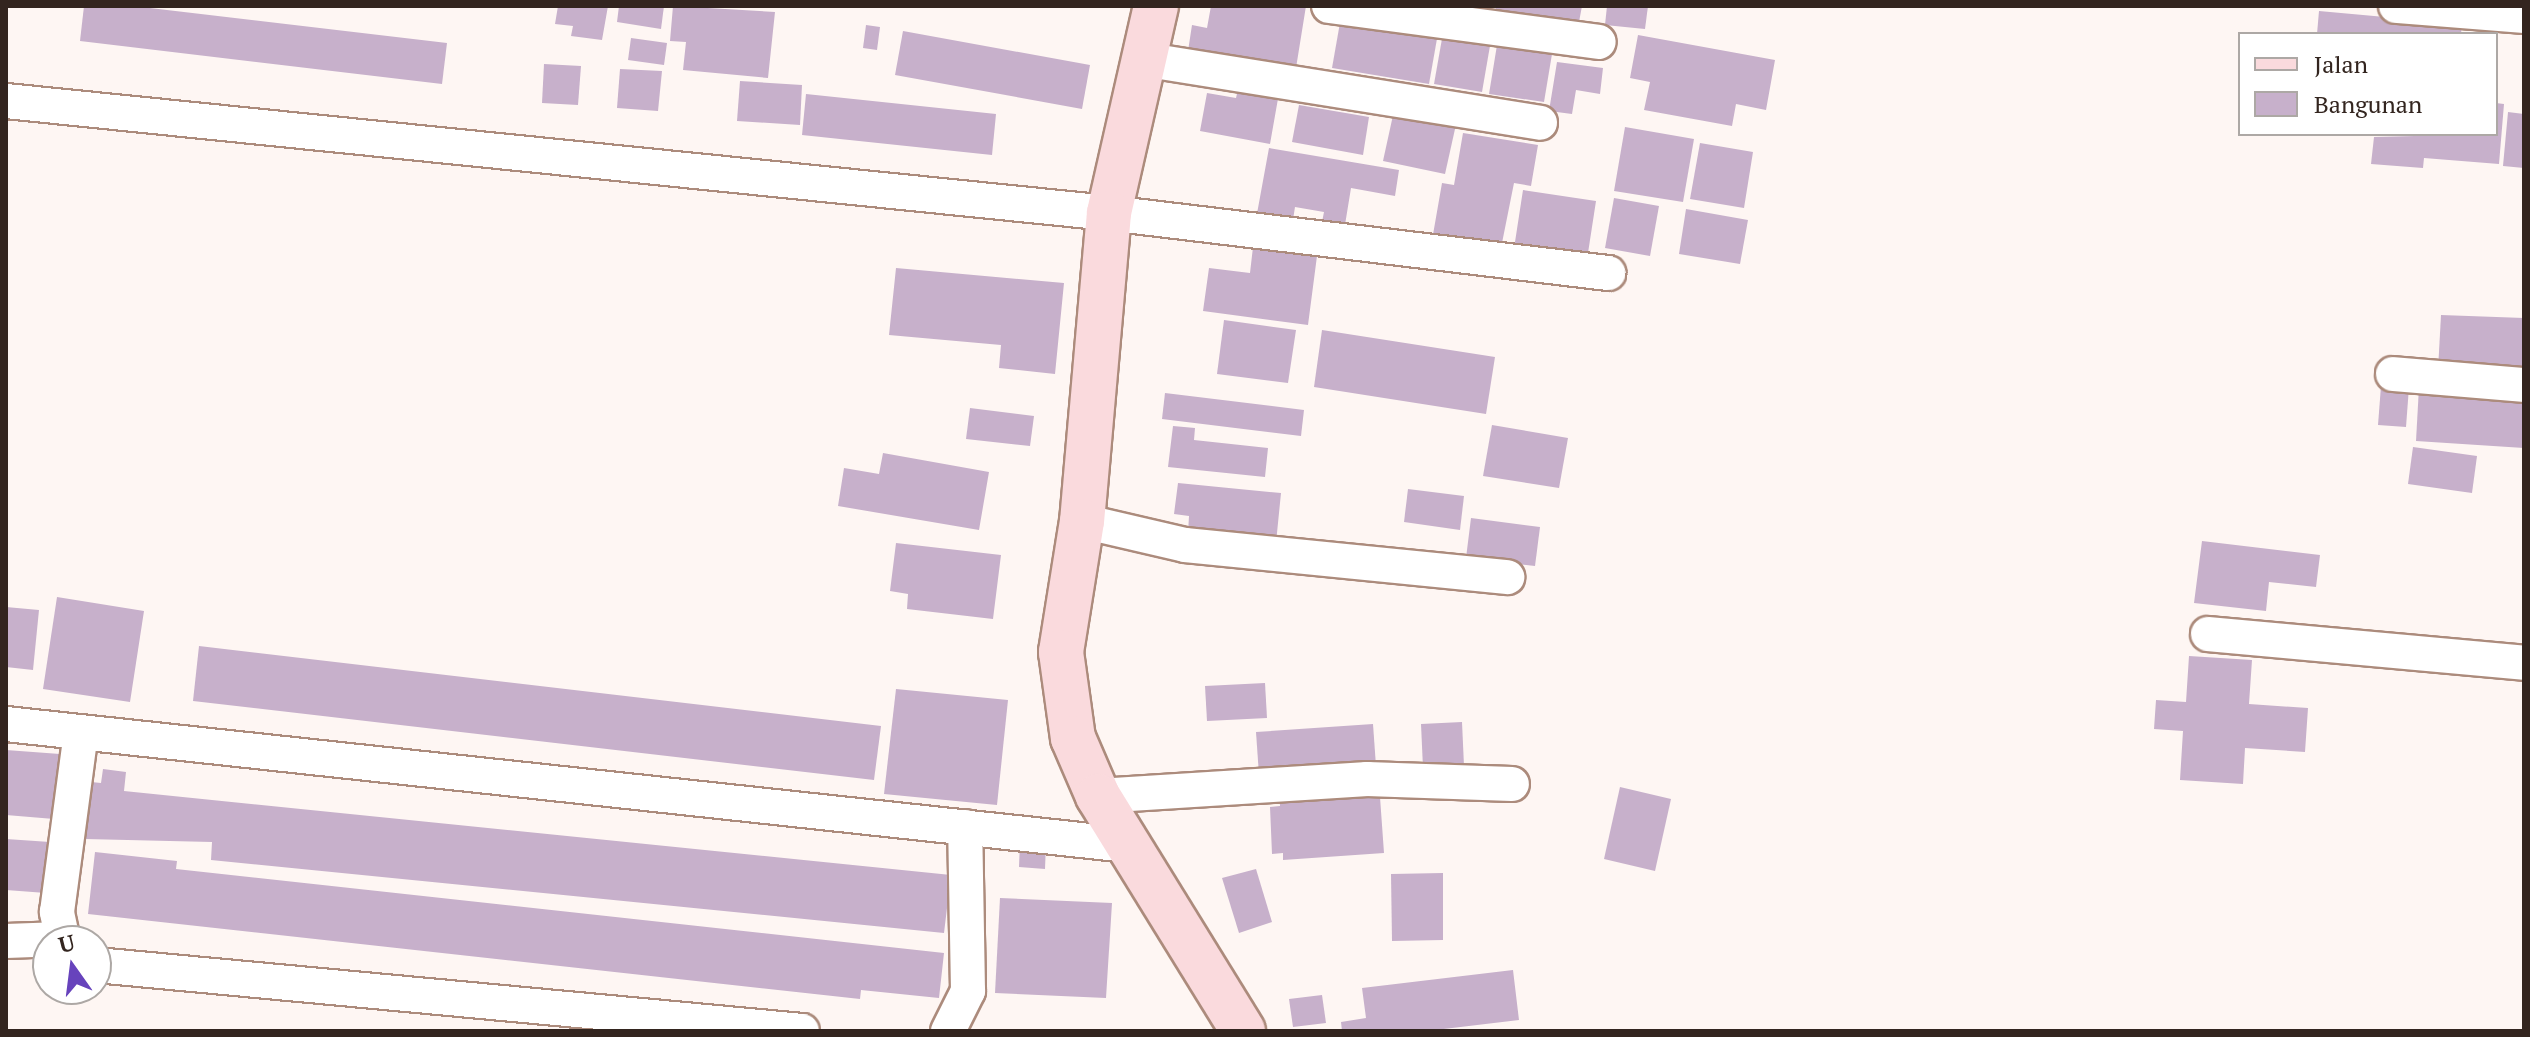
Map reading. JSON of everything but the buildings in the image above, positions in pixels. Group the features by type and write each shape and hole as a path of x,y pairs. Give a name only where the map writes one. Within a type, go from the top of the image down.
{"street":[{"path":"1156,6 1148,60 1109,213 1082,521 1061,652 1073,738 1098,796 1243,1031"},
{"path":"1329,6 1599,42"},
{"path":"2396,6 2524,16"},
{"path":"1148,60 1540,123"},
{"path":"6,101 1109,213 1608,273"},
{"path":"2393,374 2524,385"},
{"path":"1082,521 1185,545 1507,577"},
{"path":"2208,634 2524,663"},
{"path":"6,724 1127,845"},
{"path":"59,925 57,912 81,733"},
{"path":"1098,796 1367,779 1512,784"},
{"path":"948,1031 968,991 965,827"},
{"path":"6,941 32,941"},
{"path":"112,966 802,1031"}]}
